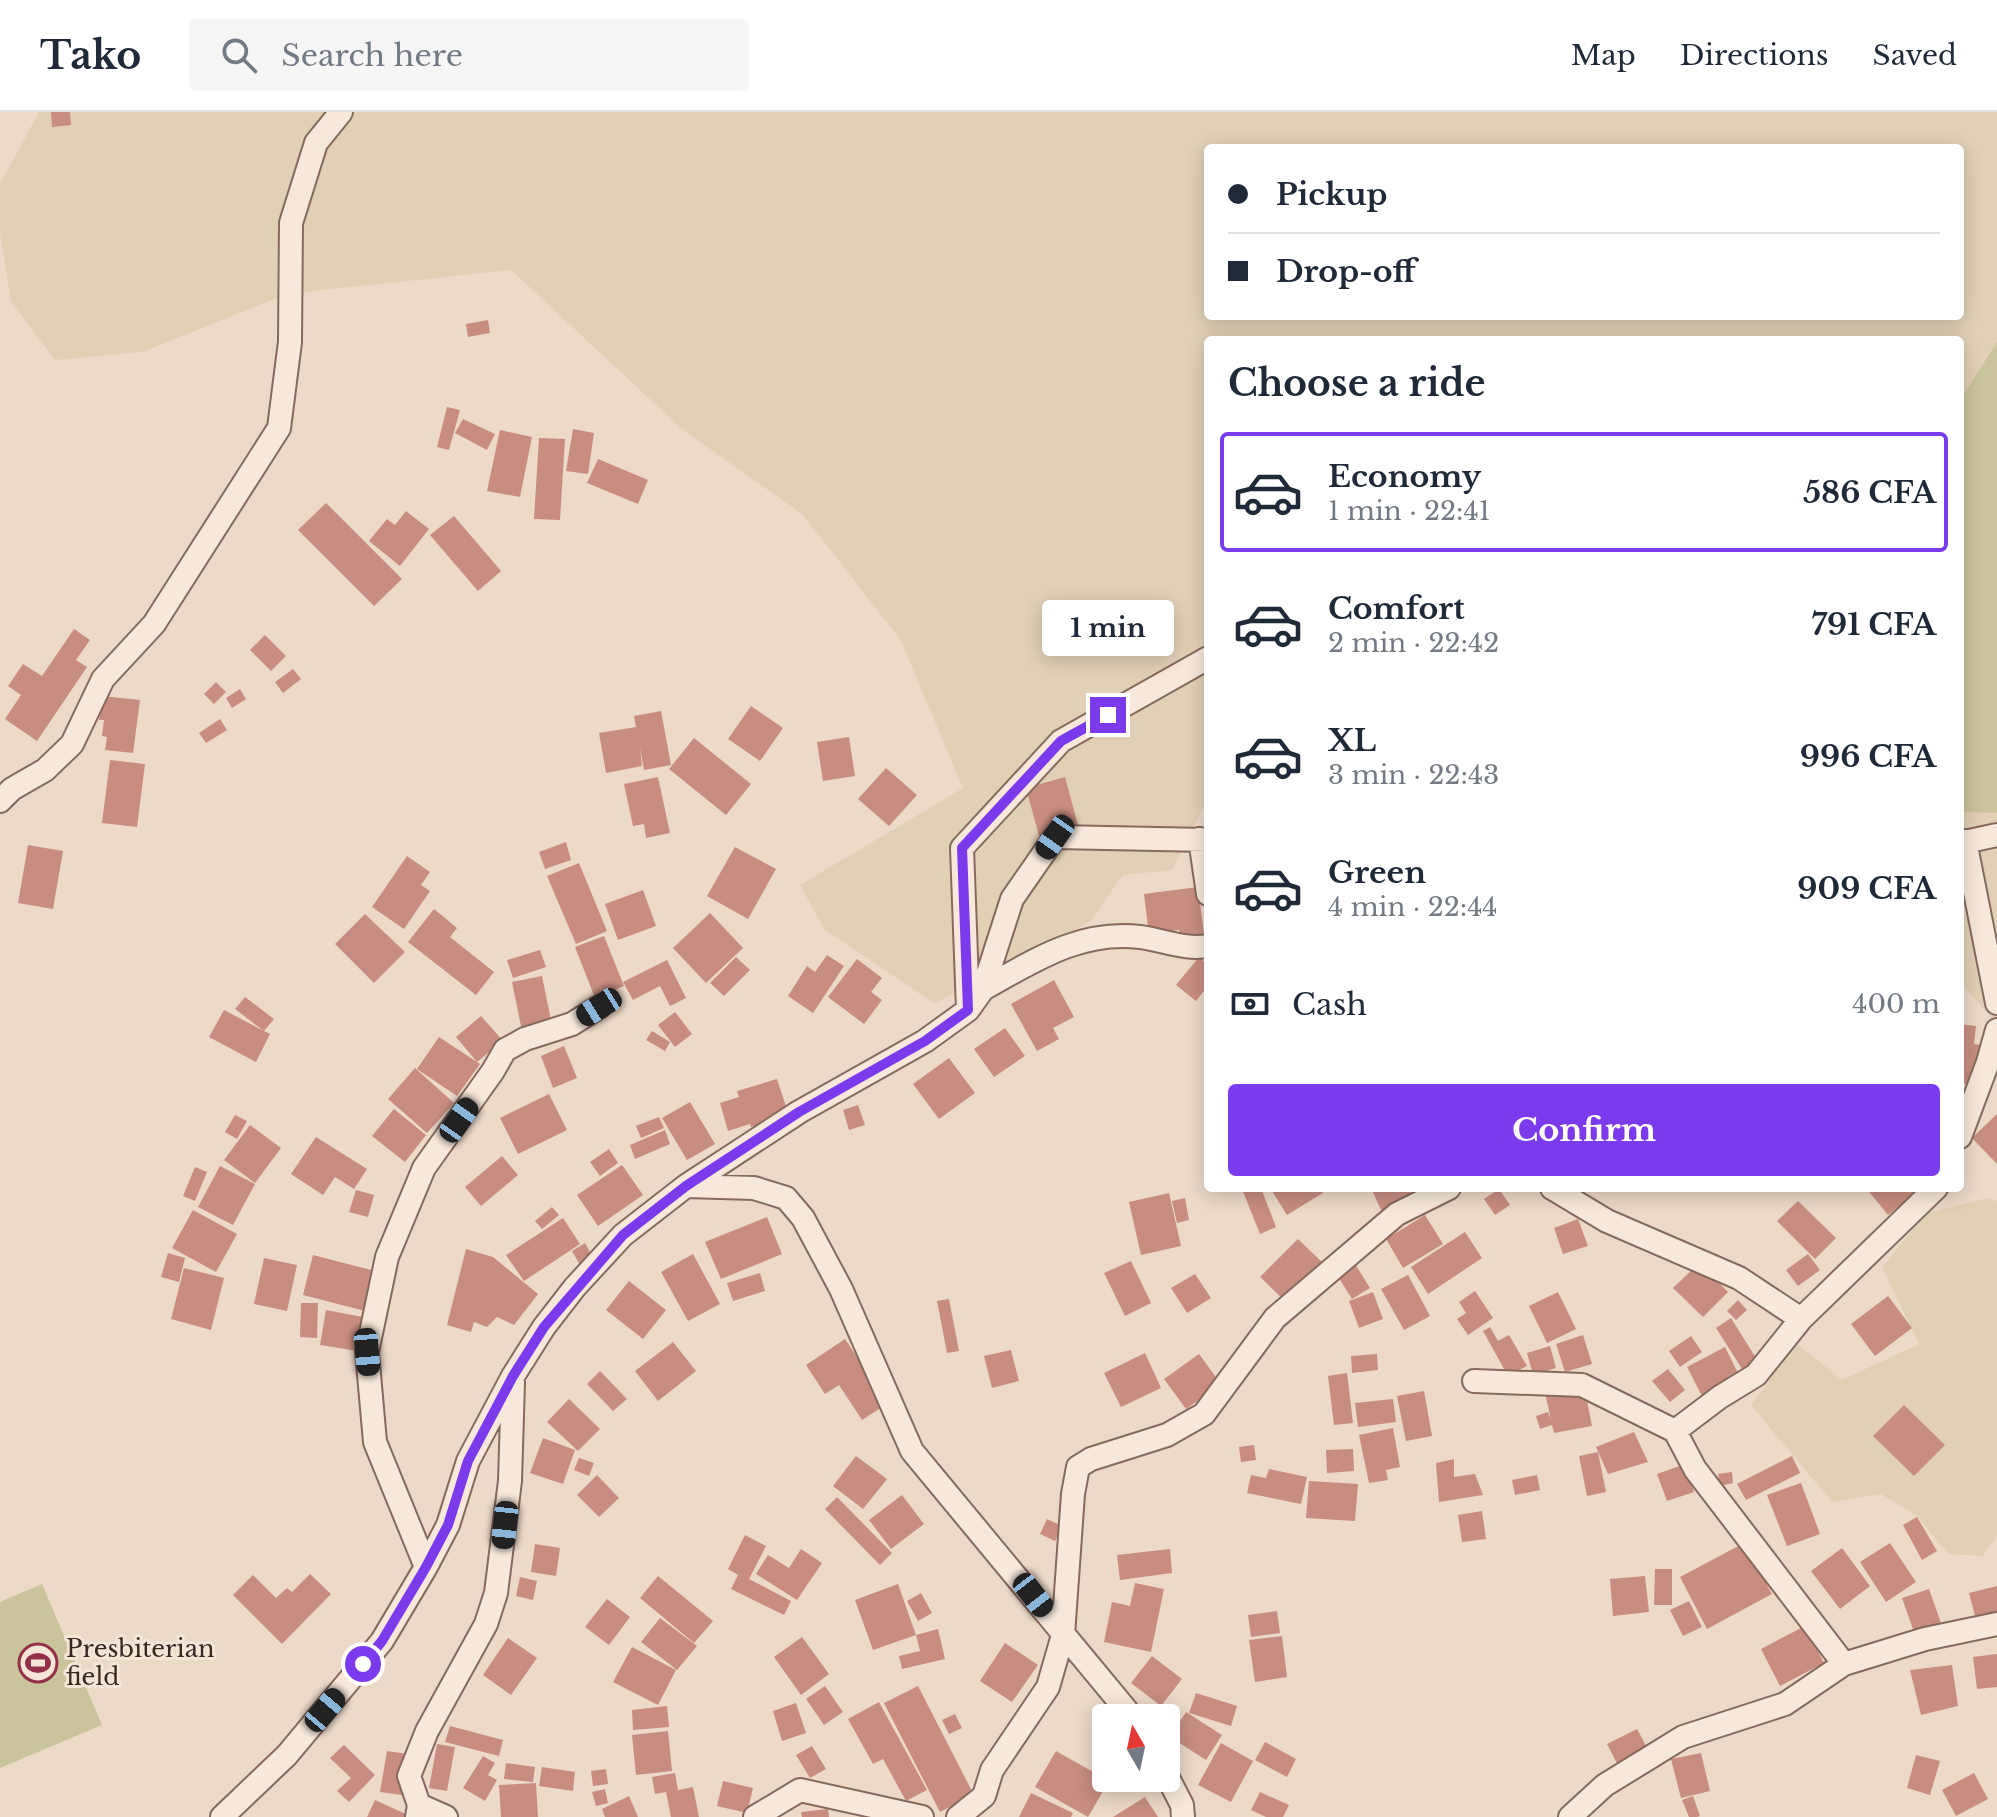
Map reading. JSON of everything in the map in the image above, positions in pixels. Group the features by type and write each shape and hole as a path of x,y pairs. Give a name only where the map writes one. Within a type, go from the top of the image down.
{"street":[{"path":"0,801 12,789 45,770 72,744 103,679 154,624 279,428 290,342 291,223 316,143 341,112"},
{"path":"968,1010 962,848 1061,741 1204,660"},
{"path":"1964,842 1997,835"},
{"path":"222,1817 287,1755 372,1653 426,1567 448,1525 468,1461 513,1376 544,1327 575,1287 623,1235 686,1186 799,1112 925,1041 968,1010 983,989 1012,899 1055,837 1204,840"},
{"path":"1964,851 1997,1003"},
{"path":"983,989 1040,957 1082,939 1139,937 1195,949 1204,947"},
{"path":"426,1567 375,1442 367,1352 387,1257 424,1168 505,1050 525,1039 572,1024 599,1007"},
{"path":"1964,1126 1997,1030"},
{"path":"686,1186 754,1188 786,1198 803,1218 841,1289 912,1451 1121,1704"},
{"path":"958,1817 984,1796 992,1770 1048,1687 1063,1635 1078,1467 1091,1459 1167,1435 1204,1414 1275,1318 1397,1214 1441,1192"},
{"path":"1559,1192 1607,1221 1739,1278 1801,1319"},
{"path":"1675,1431 1756,1375 1801,1319 1932,1192"},
{"path":"446,1817 418,1811 409,1776 427,1731 486,1624 496,1593 510,1481 513,1376"},
{"path":"1474,1381 1582,1385 1675,1431 1695,1469 1844,1664"},
{"path":"1570,1817 1605,1785 1683,1737 1785,1704 1844,1664 1925,1639 1997,1624"},
{"path":"755,1817 800,1790 922,1817"},
{"path":"1175,1792 1182,1805 1183,1817"}],"shaded area":[{"path":"39,112 1997,112 1997,342 1964,394 1964,336 1204,336 1204,806 1172,870 1123,875 1090,922 1025,953 935,1004 824,929 800,885 963,788 900,639 802,514 683,430 511,270 286,294 143,352 55,360 11,302 0,232 0,184"},
{"path":"1997,342 1997,813 1964,812 1964,394"},
{"path":"1964,812 1997,813 1997,1029 1964,987"},
{"path":"1990,1198 1997,1201 1997,1536 1982,1556 1948,1554 1918,1517 1881,1494 1832,1502 1751,1405 1797,1344 1842,1380 1919,1344 1882,1267 1926,1213"},
{"name":"Presbiterian field","path":"42,1584 102,1725 0,1768 0,1602"}],"building":[{"path":"51,112 70,112 71,125 52,127"},
{"path":"488,320 490,333 468,337 466,324"},
{"path":"447,407 460,410 449,450 437,447"},
{"path":"463,419 495,434 487,450 455,433"},
{"path":"573,429 594,433 588,474 566,471"},
{"path":"500,430 532,437 520,497 487,491"},
{"path":"539,438 565,439 560,520 534,519"},
{"path":"598,459 648,480 638,504 587,483"},
{"path":"326,503 402,579 374,606 298,530"},
{"path":"406,511 429,529 400,566 369,541 387,519 395,525"},
{"path":"454,516 501,571 478,591 430,535"},
{"path":"74,629 90,640 76,660 87,667 37,741 5,719 21,695 8,686 23,664 42,676"},
{"path":"265,635 286,656 271,671 250,650"},
{"path":"293,669 301,679 283,693 275,682"},
{"path":"216,682 226,692 214,704 204,694"},
{"path":"240,689 246,699 232,708 226,698"},
{"path":"102,696 140,700 133,753 105,750 107,737 102,736 104,720 99,720"},
{"path":"751,706 783,728 760,761 728,739"},
{"path":"661,711 671,765 644,770 640,748 642,766 606,773 599,733 636,727 634,716"},
{"path":"220,719 227,730 206,743 199,733"},
{"path":"849,737 855,776 823,781 817,742"},
{"path":"694,738 751,784 726,815 669,769"},
{"path":"110,760 145,764 137,827 102,823"},
{"path":"886,768 917,795 889,826 858,799"},
{"path":"658,777 670,833 646,838 644,824 633,826 624,784"},
{"path":"1065,777 1078,825 1039,836 1026,788"},
{"path":"566,842 571,860 545,869 539,852"},
{"path":"28,845 63,851 53,909 18,903"},
{"path":"735,847 776,869 748,919 707,896"},
{"path":"407,856 430,872 421,885 430,891 404,929 372,907"},
{"path":"579,863 607,931 576,944 547,876"},
{"path":"1198,887 1204,942 1181,945 1179,930 1149,934 1144,894"},
{"path":"643,890 656,926 618,940 605,904"},
{"path":"434,909 457,928 450,937 494,972 476,995 408,942"},
{"path":"710,913 743,948 706,983 673,948"},
{"path":"365,914 405,952 374,983 335,944"},
{"path":"604,936 624,986 595,998 575,947"},
{"path":"540,950 546,967 513,978 507,960"},
{"path":"827,955 844,966 813,1013 788,996 807,966 815,972"},
{"path":"736,957 750,970 724,996 710,983"},
{"path":"1199,957 1204,961 1204,991 1196,1001 1176,985"},
{"path":"857,959 882,978 871,992 882,1000 864,1024 828,997"},
{"path":"667,960 686,998 670,1006 660,986 633,1000 623,982"},
{"path":"542,976 552,1025 522,1031 512,982"},
{"path":"1054,980 1074,1017 1053,1028 1059,1039 1037,1051 1011,1004"},
{"path":"245,997 274,1019 264,1031 235,1009"},
{"path":"224,1010 270,1034 256,1062 209,1037"},
{"path":"675,1012 692,1034 675,1047 658,1025"},
{"path":"481,1016 503,1041 477,1062 456,1037"},
{"path":"1964,1024 1976,1026 1974,1044 1982,1045 1977,1086 1964,1084"},
{"path":"1005,1028 1025,1056 994,1077 974,1049"},
{"path":"652,1031 670,1042 665,1051 646,1040"},
{"path":"439,1037 480,1064 457,1096 417,1069"},
{"path":"564,1046 577,1078 553,1088 541,1056"},
{"path":"949,1058 975,1093 939,1119 913,1084"},
{"path":"415,1068 454,1103 427,1133 388,1099"},
{"path":"777,1079 789,1116 728,1131 720,1103 739,1097 737,1091"},
{"path":"549,1094 567,1130 518,1154 500,1118"},
{"path":"690,1102 715,1144 687,1160 662,1118"},
{"path":"858,1105 865,1125 849,1130 843,1110"},
{"path":"394,1109 426,1135 405,1162 372,1136"},
{"path":"1997,1114 1997,1164 1972,1138"},
{"path":"235,1115 247,1121 237,1139 225,1132"},
{"path":"659,1117 664,1128 641,1138 636,1126"},
{"path":"250,1125 281,1148 255,1183 224,1160"},
{"path":"665,1130 670,1144 635,1159 630,1145"},
{"path":"316,1137 367,1169 354,1189 335,1177 323,1195 291,1174"},
{"path":"609,1149 618,1163 600,1176 590,1162"},
{"path":"502,1156 518,1175 481,1206 465,1187"},
{"path":"622,1165 643,1195 598,1226 577,1195"},
{"path":"220,1166 255,1184 233,1225 198,1207"},
{"path":"195,1167 207,1172 195,1201 183,1196"},
{"path":"356,1190 374,1195 368,1217 349,1212"},
{"path":"1243,1192 1263,1192 1276,1227 1260,1234"},
{"path":"1273,1192 1323,1193 1287,1215"},
{"path":"1373,1192 1410,1192 1412,1197 1381,1210"},
{"path":"1494,1192 1501,1192 1510,1205 1495,1215 1484,1199"},
{"path":"1869,1192 1917,1192 1888,1215"},
{"path":"1169,1193 1181,1246 1141,1255 1129,1202"},
{"path":"1185,1198 1189,1220 1177,1223 1172,1201"},
{"path":"1798,1201 1836,1238 1815,1259 1777,1221"},
{"path":"552,1207 559,1215 542,1229 535,1221"},
{"path":"193,1210 237,1234 216,1272 172,1248"},
{"path":"1425,1215 1443,1244 1403,1268 1386,1239"},
{"path":"767,1217 782,1254 721,1279 705,1242"},
{"path":"563,1218 580,1244 524,1281 506,1255"},
{"path":"1578,1219 1588,1246 1563,1254 1554,1228"},
{"path":"1465,1232 1482,1258 1428,1294 1411,1267"},
{"path":"1298,1239 1325,1265 1287,1303 1260,1277"},
{"path":"585,1243 593,1258 580,1265 572,1251"},
{"path":"466,1249 493,1257 538,1294 514,1325 497,1317 487,1327 474,1322 471,1332 447,1325"},
{"path":"168,1253 185,1258 179,1282 161,1277"},
{"path":"693,1254 720,1304 688,1321 661,1272"},
{"path":"1808,1254 1820,1270 1798,1286 1786,1270"},
{"path":"313,1255 375,1271 365,1311 303,1295"},
{"path":"264,1258 297,1265 287,1311 254,1304"},
{"path":"1131,1261 1151,1303 1125,1316 1104,1273"},
{"path":"1699,1263 1728,1292 1703,1317 1673,1288"},
{"path":"1355,1264 1370,1288 1352,1299 1337,1275"},
{"path":"184,1268 224,1278 211,1330 171,1319"},
{"path":"760,1273 765,1291 733,1301 727,1283"},
{"path":"1195,1274 1211,1298 1187,1313 1171,1288"},
{"path":"1408,1275 1430,1316 1404,1330 1381,1289"},
{"path":"629,1281 666,1310 643,1339 606,1310"},
{"path":"1475,1291 1493,1318 1468,1335 1457,1319 1466,1313 1459,1302"},
{"path":"1373,1292 1383,1319 1359,1328 1349,1301"},
{"path":"1558,1292 1576,1329 1547,1343 1529,1306"},
{"path":"1888,1296 1912,1328 1875,1356 1851,1324"},
{"path":"949,1299 959,1351 947,1353 937,1301"},
{"path":"1738,1300 1747,1310 1736,1320 1727,1311"},
{"path":"301,1303 318,1303 317,1338 300,1337"},
{"path":"326,1310 363,1317 357,1351 320,1345"},
{"path":"1731,1318 1759,1363 1744,1372 1716,1328"},
{"path":"1490,1327 1498,1341 1509,1335 1527,1366 1508,1376 1483,1331"},
{"path":"1583,1335 1592,1364 1565,1372 1556,1344"},
{"path":"1691,1336 1702,1352 1680,1367 1669,1351"},
{"path":"845,1339 888,1403 862,1420 839,1385 825,1394 806,1365"},
{"path":"673,1342 696,1371 658,1401 635,1371"},
{"path":"1550,1346 1556,1368 1533,1375 1527,1353"},
{"path":"1725,1347 1741,1379 1703,1398 1687,1367"},
{"path":"1011,1350 1019,1381 992,1388 984,1356"},
{"path":"1145,1353 1161,1388 1121,1407 1104,1373"},
{"path":"1199,1354 1221,1384 1186,1409 1164,1379"},
{"path":"1377,1354 1378,1370 1352,1373 1351,1356"},
{"path":"1668,1369 1685,1390 1670,1402 1652,1381"},
{"path":"600,1371 627,1399 613,1411 587,1384"},
{"path":"1347,1373 1353,1423 1334,1425 1328,1376"},
{"path":"1560,1389 1561,1396 1585,1391 1592,1426 1554,1433 1552,1425 1540,1429 1536,1416 1548,1412 1551,1420 1545,1392"},
{"path":"1424,1391 1432,1436 1406,1441 1397,1396"},
{"path":"569,1399 600,1429 578,1451 547,1422"},
{"path":"1393,1399 1396,1422 1358,1427 1355,1403"},
{"path":"1904,1405 1945,1445 1914,1476 1873,1436"},
{"path":"1393,1428 1400,1467 1386,1470 1388,1480 1369,1483 1359,1435"},
{"path":"1634,1432 1648,1462 1608,1474 1596,1447"},
{"path":"543,1438 575,1450 563,1484 530,1473"},
{"path":"1254,1445 1256,1460 1241,1462 1239,1447"},
{"path":"1353,1449 1354,1471 1327,1473 1326,1450"},
{"path":"1598,1452 1606,1492 1587,1496 1579,1456"},
{"path":"856,1456 887,1479 863,1509 833,1486"},
{"path":"1792,1456 1800,1473 1746,1500 1737,1484"},
{"path":"579,1458 594,1463 589,1476 574,1470"},
{"path":"1454,1459 1454,1477 1475,1474 1483,1495 1439,1502 1436,1463"},
{"path":"1685,1464 1694,1492 1667,1501 1657,1474"},
{"path":"1269,1469 1307,1477 1301,1504 1247,1493 1251,1475 1266,1478"},
{"path":"1732,1472 1733,1483 1720,1486 1718,1474"},
{"path":"597,1475 619,1498 599,1517 577,1495"},
{"path":"1537,1475 1540,1490 1515,1495 1512,1480"},
{"path":"1309,1481 1358,1484 1355,1521 1306,1518"},
{"path":"1801,1483 1820,1534 1787,1546 1767,1495"},
{"path":"902,1495 924,1524 891,1549 869,1520"},
{"path":"837,1497 892,1553 880,1565 825,1509"},
{"path":"1482,1511 1486,1539 1462,1542 1458,1515"},
{"path":"1917,1517 1937,1551 1922,1560 1903,1525"},
{"path":"1047,1519 1062,1526 1055,1541 1040,1534"},
{"path":"745,1535 766,1546 749,1579 791,1601 784,1615 731,1589 738,1575 728,1569"},
{"path":"1744,1543 1772,1594 1707,1629 1680,1577"},
{"path":"1890,1543 1916,1582 1886,1602 1860,1562"},
{"path":"535,1544 560,1548 556,1576 531,1572"},
{"path":"1842,1548 1870,1586 1840,1609 1811,1571"},
{"path":"801,1549 822,1563 797,1600 756,1574 768,1555 789,1568"},
{"path":"1170,1549 1172,1573 1120,1580 1117,1555"},
{"path":"1655,1569 1672,1569 1672,1605 1654,1605"},
{"path":"310,1574 331,1594 282,1644 233,1595 253,1575 276,1598 287,1588 292,1592"},
{"path":"658,1576 713,1621 694,1643 640,1598"},
{"path":"1645,1576 1649,1612 1613,1616 1610,1579"},
{"path":"520,1577 537,1581 533,1600 516,1596"},
{"path":"1135,1583 1164,1589 1151,1652 1104,1642 1112,1602 1130,1606"},
{"path":"898,1584 916,1635 873,1650 855,1600"},
{"path":"1997,1586 1997,1619 1977,1624 1969,1593"},
{"path":"1929,1589 1941,1623 1914,1632 1902,1598"},
{"path":"921,1593 932,1613 918,1621 907,1601"},
{"path":"607,1599 630,1617 609,1645 585,1627"},
{"path":"1689,1601 1702,1627 1683,1636 1670,1610"},
{"path":"1277,1611 1280,1633 1251,1637 1248,1615"},
{"path":"660,1618 697,1646 677,1670 641,1642"},
{"path":"1805,1626 1824,1663 1780,1686 1761,1649"},
{"path":"938,1629 945,1659 902,1669 899,1656 920,1651 916,1635"},
{"path":"1282,1636 1287,1677 1255,1682 1249,1640"},
{"path":"802,1637 829,1674 801,1695 774,1657"},
{"path":"508,1638 537,1658 511,1695 483,1675"},
{"path":"1005,1643 1038,1665 1012,1702 980,1681"},
{"path":"632,1647 676,1670 658,1705 613,1682"},
{"path":"1997,1654 1997,1687 1977,1689 1973,1657"},
{"path":"1152,1656 1182,1679 1163,1704 1131,1683"},
{"path":"1952,1665 1958,1706 1921,1715 1910,1670"},
{"path":"825,1686 843,1712 824,1725 806,1699"},
{"path":"918,1686 974,1795 940,1812 884,1703"},
{"path":"1196,1693 1237,1706 1231,1726 1189,1713"},
{"path":"879,1702 927,1790 906,1801 883,1759 873,1764 848,1719"},
{"path":"796,1703 806,1733 782,1741 773,1711"},
{"path":"667,1706 669,1727 633,1730 632,1710"},
{"path":"1186,1712 1222,1735 1206,1760 1180,1743 1180,1721"},
{"path":"955,1714 962,1728 949,1734 942,1720"},
{"path":"450,1726 503,1740 499,1756 445,1742"},
{"path":"1637,1729 1651,1755 1621,1771 1607,1744"},
{"path":"668,1731 672,1771 636,1775 632,1735"},
{"path":"1265,1742 1296,1759 1287,1777 1255,1760"},
{"path":"1221,1743 1253,1761 1231,1802 1198,1785"},
{"path":"437,1744 455,1747 447,1791 429,1788"},
{"path":"344,1745 375,1775 349,1802 337,1791 351,1778 330,1758"},
{"path":"812,1746 826,1769 810,1778 796,1755"},
{"path":"387,1751 408,1754 402,1795 380,1792"},
{"path":"1056,1751 1092,1771 1092,1792 1103,1792 1088,1817 1035,1787"},
{"path":"1701,1753 1710,1791 1681,1798 1671,1759"},
{"path":"1916,1755 1940,1761 1930,1795 1907,1788"},
{"path":"483,1756 495,1763 488,1775 497,1780 485,1801 463,1788"},
{"path":"506,1763 535,1767 533,1782 504,1779"},
{"path":"542,1767 575,1772 573,1791 539,1786"},
{"path":"606,1769 608,1784 593,1786 591,1771"},
{"path":"675,1773 678,1790 693,1787 699,1817 671,1817 666,1792 655,1794 652,1777"},
{"path":"1974,1773 1988,1799 1956,1816 1942,1790"},
{"path":"723,1781 753,1788 747,1813 717,1806"},
{"path":"536,1783 538,1817 501,1817 499,1785"},
{"path":"605,1789 608,1803 596,1806 592,1792"},
{"path":"1260,1792 1289,1805 1283,1817 1266,1817 1251,1810"},
{"path":"1031,1793 1073,1813 1071,1817 1019,1817"},
{"path":"629,1796 638,1817 605,1817 602,1809"},
{"path":"1693,1796 1700,1816 1689,1817 1682,1800"},
{"path":"1145,1797 1158,1817 1113,1817"},
{"path":"375,1800 408,1815 367,1817"},
{"path":"828,1809 829,1817 802,1817 801,1812"}],"place":[{"name":"Presbiterian field","path":"38,1663"}],"route":[{"path":"363,1664 382,1641 448,1525 468,1461 513,1376 544,1327 575,1287 623,1235 686,1186 799,1112 925,1041 968,1010 962,848 1061,741 1108,715"}]}
